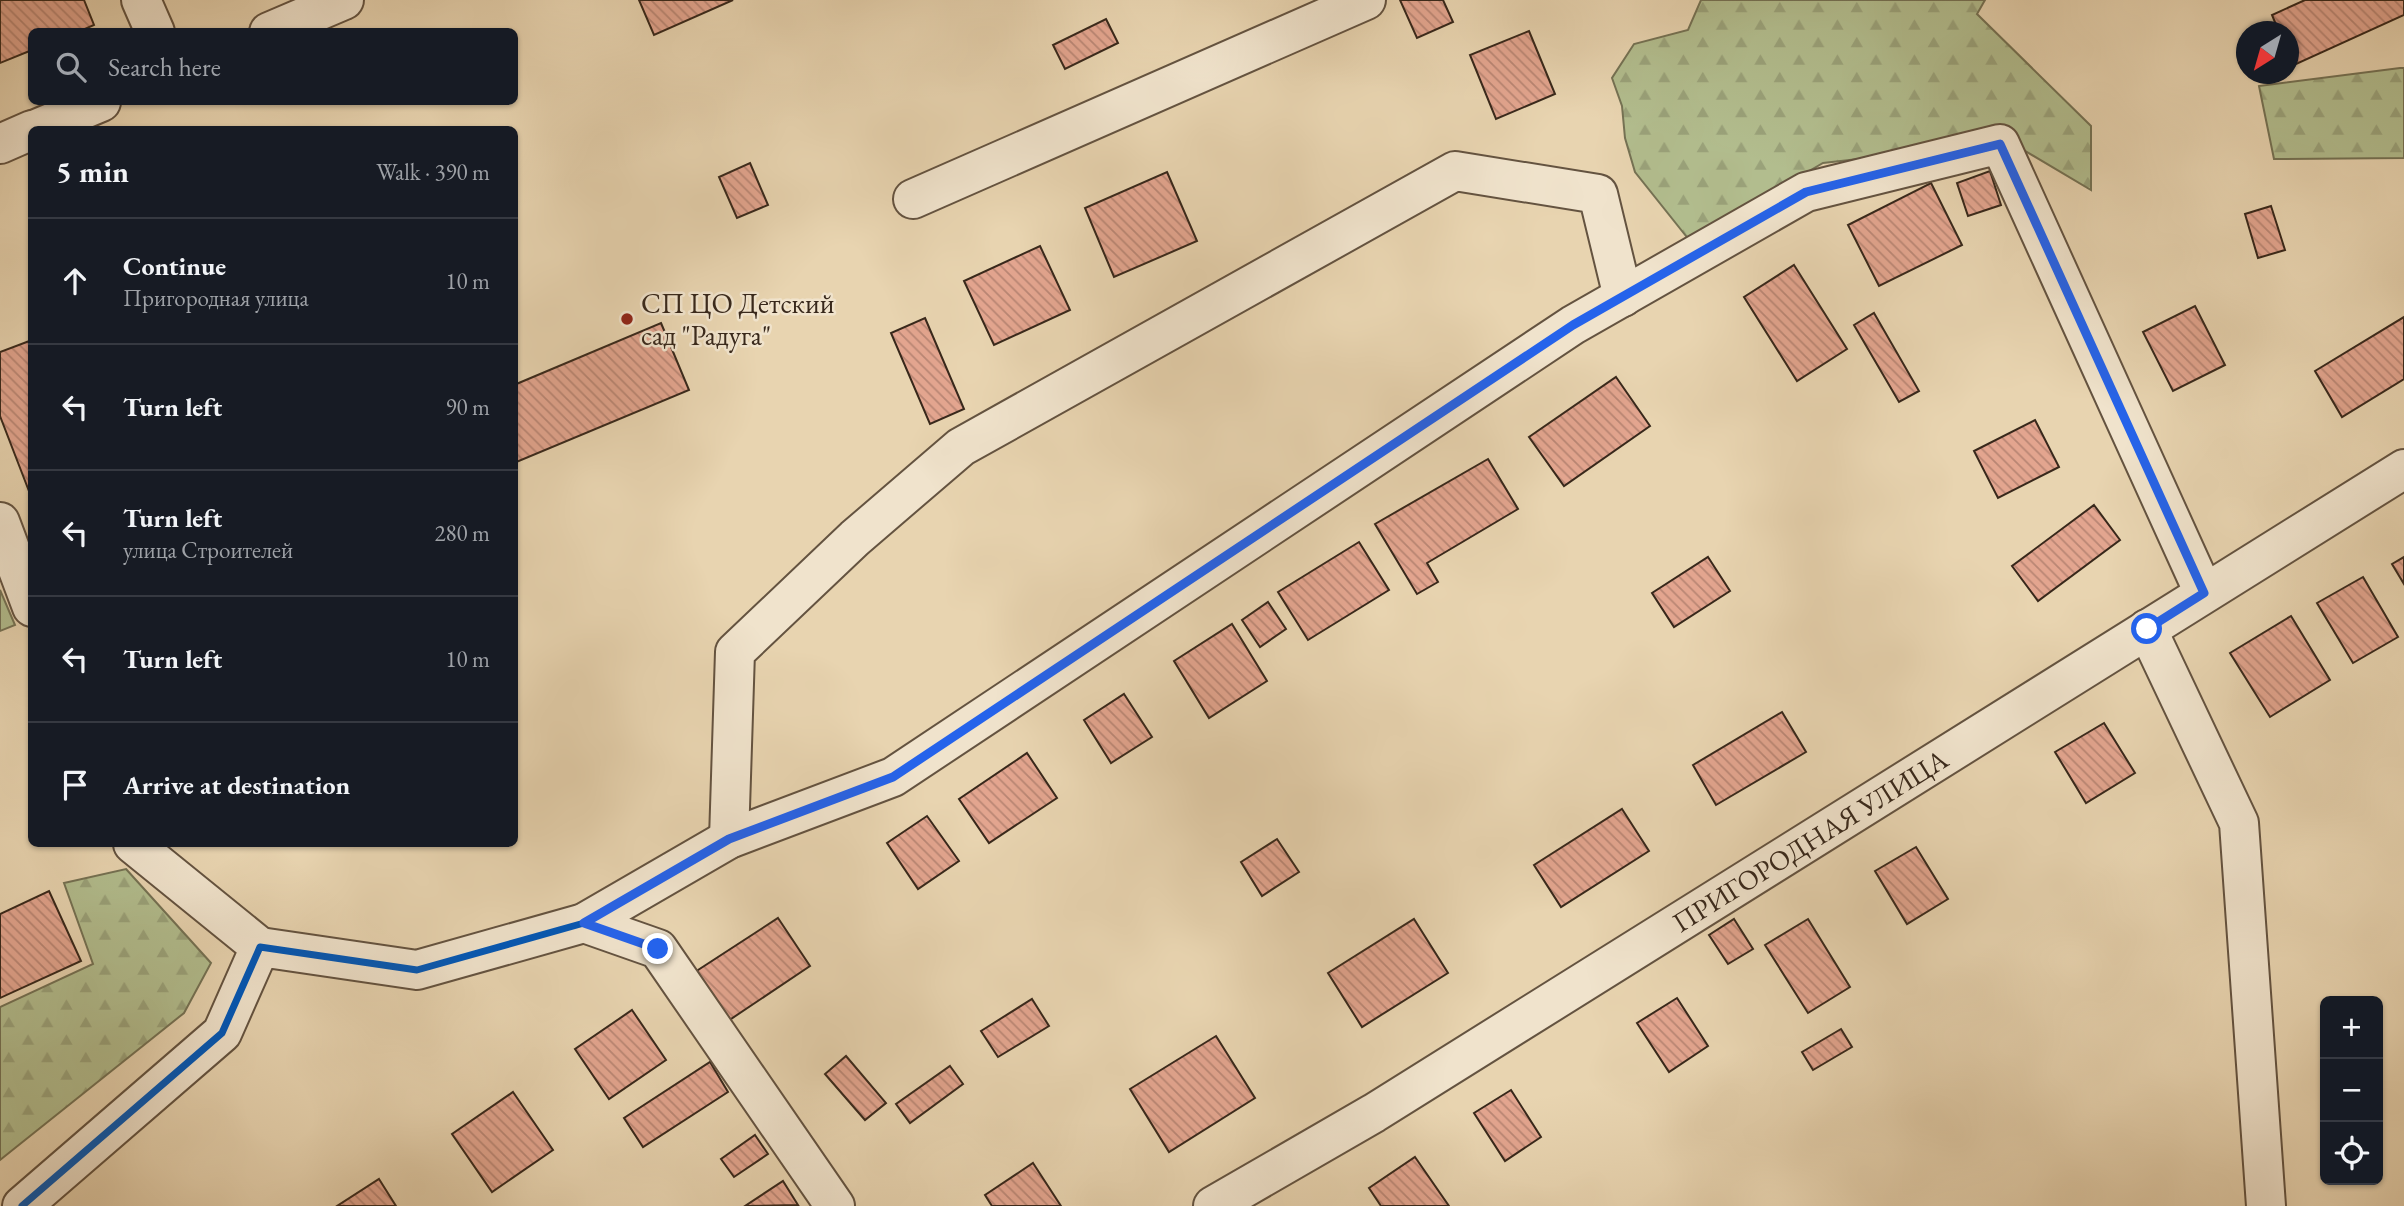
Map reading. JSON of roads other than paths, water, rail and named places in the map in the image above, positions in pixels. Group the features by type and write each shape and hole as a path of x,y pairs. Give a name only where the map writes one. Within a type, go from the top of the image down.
{"street":[{"path":"141,0 153,28"},
{"path":"278,28 344,0"},
{"path":"913,199 1366,0"},
{"path":"43,126 94,105"},
{"path":"0,144 28,132"},
{"path":"137,847 260,947 417,970 584,923 729,839 893,777 1573,325 1806,192 2000,144 2204,593"},
{"path":"729,839 735,652 855,538 961,447 1455,171 1598,194 1623,296"},
{"name":"ПРИГОРОДНАЯ УЛИЦА","path":"1213,1206 1374,1113 2404,469"},
{"path":"0,522 28,596"},
{"path":"2147,629 2239,824 2266,1206"},
{"path":"584,923 658,949 835,1206"},
{"path":"22,1206 222,1033 260,947"}],"place":[{"name":"СП ЦО Детский сад \"Радуга\"","path":"627,319"}]}
